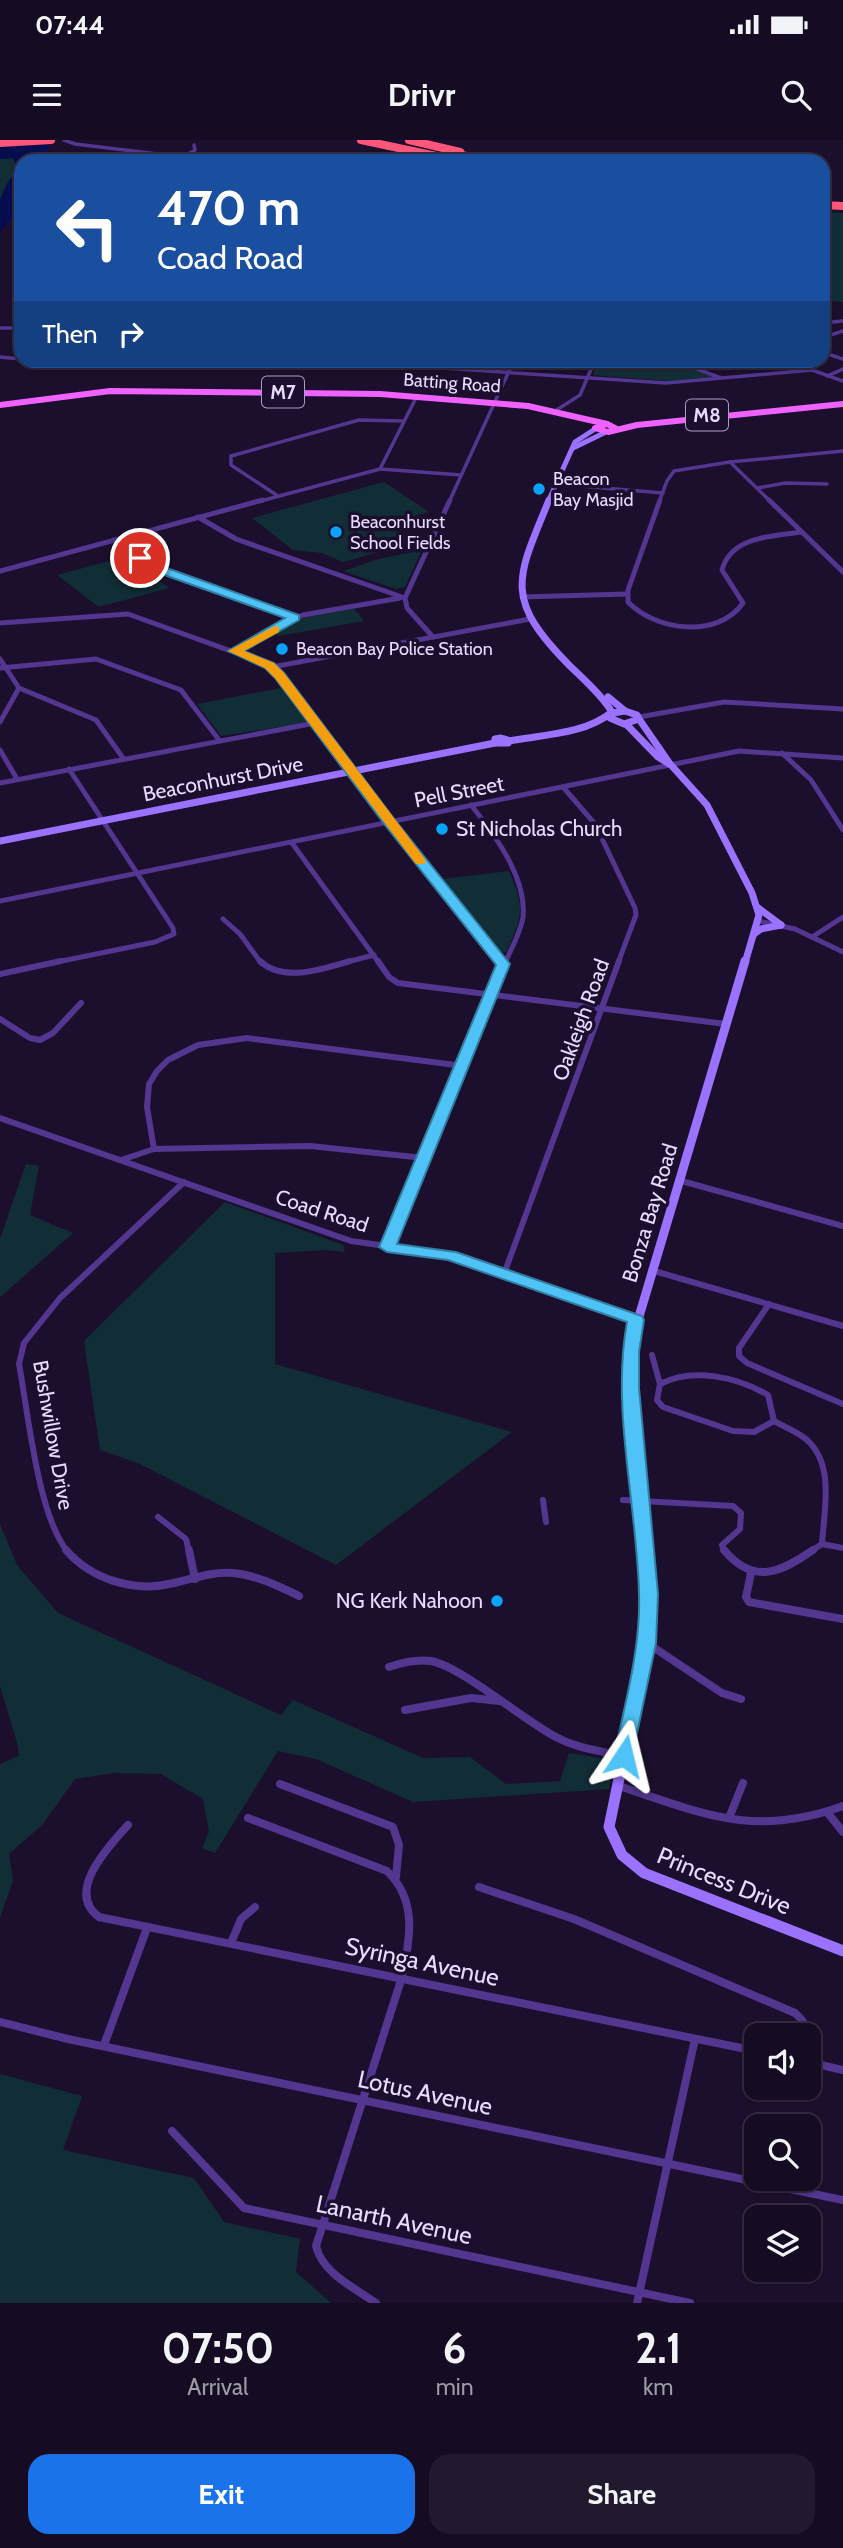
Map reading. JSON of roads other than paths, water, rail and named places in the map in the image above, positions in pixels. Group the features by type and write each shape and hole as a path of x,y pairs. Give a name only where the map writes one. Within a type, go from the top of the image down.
{"highway":[{"path":"0,142 11,140"},
{"path":"0,142 51,140"},
{"path":"361,140 428,154"},
{"path":"375,140 432,154"},
{"path":"402,140 462,154"},
{"path":"409,140 464,154"}],"main road":[{"name":"Batting Road","path":"0,405 118,391 417,396 494,402 555,411 611,426"},
{"name":"M8","path":"611,426 843,404"},
{"name":"Batting Road","path":"566,414 604,433"},
{"path":"595,428 611,426"},
{"path":"604,433 611,426"}],"street":[{"path":"64,140 75,144 158,154"},
{"path":"188,154 195,150 194,145"},
{"path":"452,368 666,383 812,370"},
{"path":"433,637 409,610 405,598 511,368"},
{"path":"555,411 580,395 592,368"},
{"path":"694,368 723,379"},
{"path":"806,368 843,381"},
{"path":"827,376 843,369"},
{"path":"380,469 417,396"},
{"path":"278,496 231,465 231,456 359,420 402,421"},
{"path":"595,428 575,442 571,449 523,563 520,582 530,620 541,636 610,708 611,720 618,723"},
{"path":"571,449 604,433"},
{"path":"802,532 750,541 727,555 722,570 743,603 739,611 718,623 686,626 657,620 634,609 626,594 672,473 686,467 843,451"},
{"path":"730,462 843,572"},
{"path":"0,570 380,469 461,475"},
{"path":"758,488 785,483 827,484"},
{"path":"556,484 663,493"},
{"path":"198,517 236,539 405,598"},
{"path":"114,540 153,566 295,618"},
{"path":"522,597 626,594"},
{"path":"234,651 295,618 405,598"},
{"path":"0,622 128,614 272,667 503,964"},
{"path":"272,667 530,620"},
{"path":"530,620 617,707 639,718"},
{"path":"0,659 19,688 94,718 123,758"},
{"path":"3,667 102,660 181,690 219,740"},
{"path":"0,722 19,688"},
{"path":"589,725 628,711 649,713 724,702 843,709"},
{"path":"589,725 627,724 649,713"},
{"name":"Bonza Bay Road","path":"619,1786 647,1643 649,1594 630,1364 636,1320 758,920 757,907 707,805 641,728 639,718"},
{"path":"0,783 314,723"},
{"name":"Bonza Bay Road","path":"627,724 658,757 671,765"},
{"name":"Beaconhurst Drive","path":"0,841 495,743 503,745 509,741 589,725"},
{"path":"0,750 17,779"},
{"name":"Pell Street","path":"0,901 739,751 843,758"},
{"path":"782,753 811,780 843,830"},
{"path":"0,974 168,939 174,934 173,928 69,769"},
{"name":"Oakleigh Road","path":"504,1274 636,912 596,824 563,788"},
{"path":"387,1247 523,920 524,908 497,840 471,805"},
{"path":"292,843 389,977 398,983 726,1024"},
{"path":"757,907 781,925"},
{"path":"812,937 843,917"},
{"path":"223,919 239,931 264,967 274,972 297,973 374,955"},
{"path":"758,920 781,925 843,952"},
{"path":"754,934 761,929 781,925"},
{"path":"0,1019 24,1037 44,1040 52,1036 81,1003"},
{"path":"154,1149 147,1101 150,1084 159,1068 169,1059 212,1042 247,1038 463,1066"},
{"name":"Coad Road","path":"1,1119 351,1241 438,1252 636,1320"},
{"path":"121,1160 154,1149 324,1146 424,1158"},
{"path":"678,1180 843,1226"},
{"name":"Bushwillow Drive","path":"184,1182 60,1298 24,1343 19,1364 46,1509 61,1544 86,1566 120,1584 145,1588 221,1573 239,1573 299,1596"},
{"path":"651,1270 843,1326"},
{"path":"769,1304 739,1348 739,1356 747,1363 843,1404"},
{"path":"652,1355 660,1384 657,1400 663,1407 716,1426 749,1433 774,1421"},
{"path":"660,1384 671,1378 721,1377 768,1395 774,1421 807,1441 822,1464 822,1544"},
{"path":"543,1500 546,1522"},
{"path":"623,1500 737,1508 741,1513 740,1530 724,1542 722,1548 751,1573 773,1573 822,1544 843,1548"},
{"path":"158,1517 186,1539 195,1579"},
{"path":"751,1573 746,1597 749,1602 843,1619"},
{"path":"647,1643 722,1693 741,1699"},
{"path":"389,1667 405,1661 433,1661 557,1738 585,1748 624,1756"},
{"path":"405,1710 471,1698 502,1702"},
{"path":"729,1818 743,1783"},
{"path":"280,1784 393,1827 399,1852 396,1877"},
{"path":"619,1786 751,1822 779,1823 843,1806"},
{"name":"Princess Drive","path":"619,1786 610,1815 611,1835 622,1855 634,1866 662,1881 843,1951"},
{"path":"827,1812 843,1832"},
{"path":"248,1818 370,1863 396,1877 405,1890 411,1922 409,1948 402,1977 316,2246 322,2262 376,2303"},
{"name":"Syringa Avenue","path":"128,1825 95,1866 85,1904 87,1910 99,1917 744,2049"},
{"path":"479,1887 574,1919 795,2014 806,2023"},
{"path":"231,1943 241,1919 249,1910 255,1908"},
{"path":"104,2045 147,1928"},
{"name":"Lotus Avenue","path":"0,2022 843,2200"},
{"path":"637,2303 695,2039"},
{"path":"821,2063 843,2070"},
{"name":"Lanarth Avenue","path":"172,2131 244,2208 690,2303"}],"place":[{"name":"Beacon Bay Masjid","path":"539,489"},
{"name":"Beaconhurst School Fields","path":"336,532"},
{"name":"Beacon Bay Police Station","path":"282,649"},
{"name":"St Nicholas Church","path":"442,829"},
{"name":"NG Kerk Nahoon","path":"497,1601"}]}
